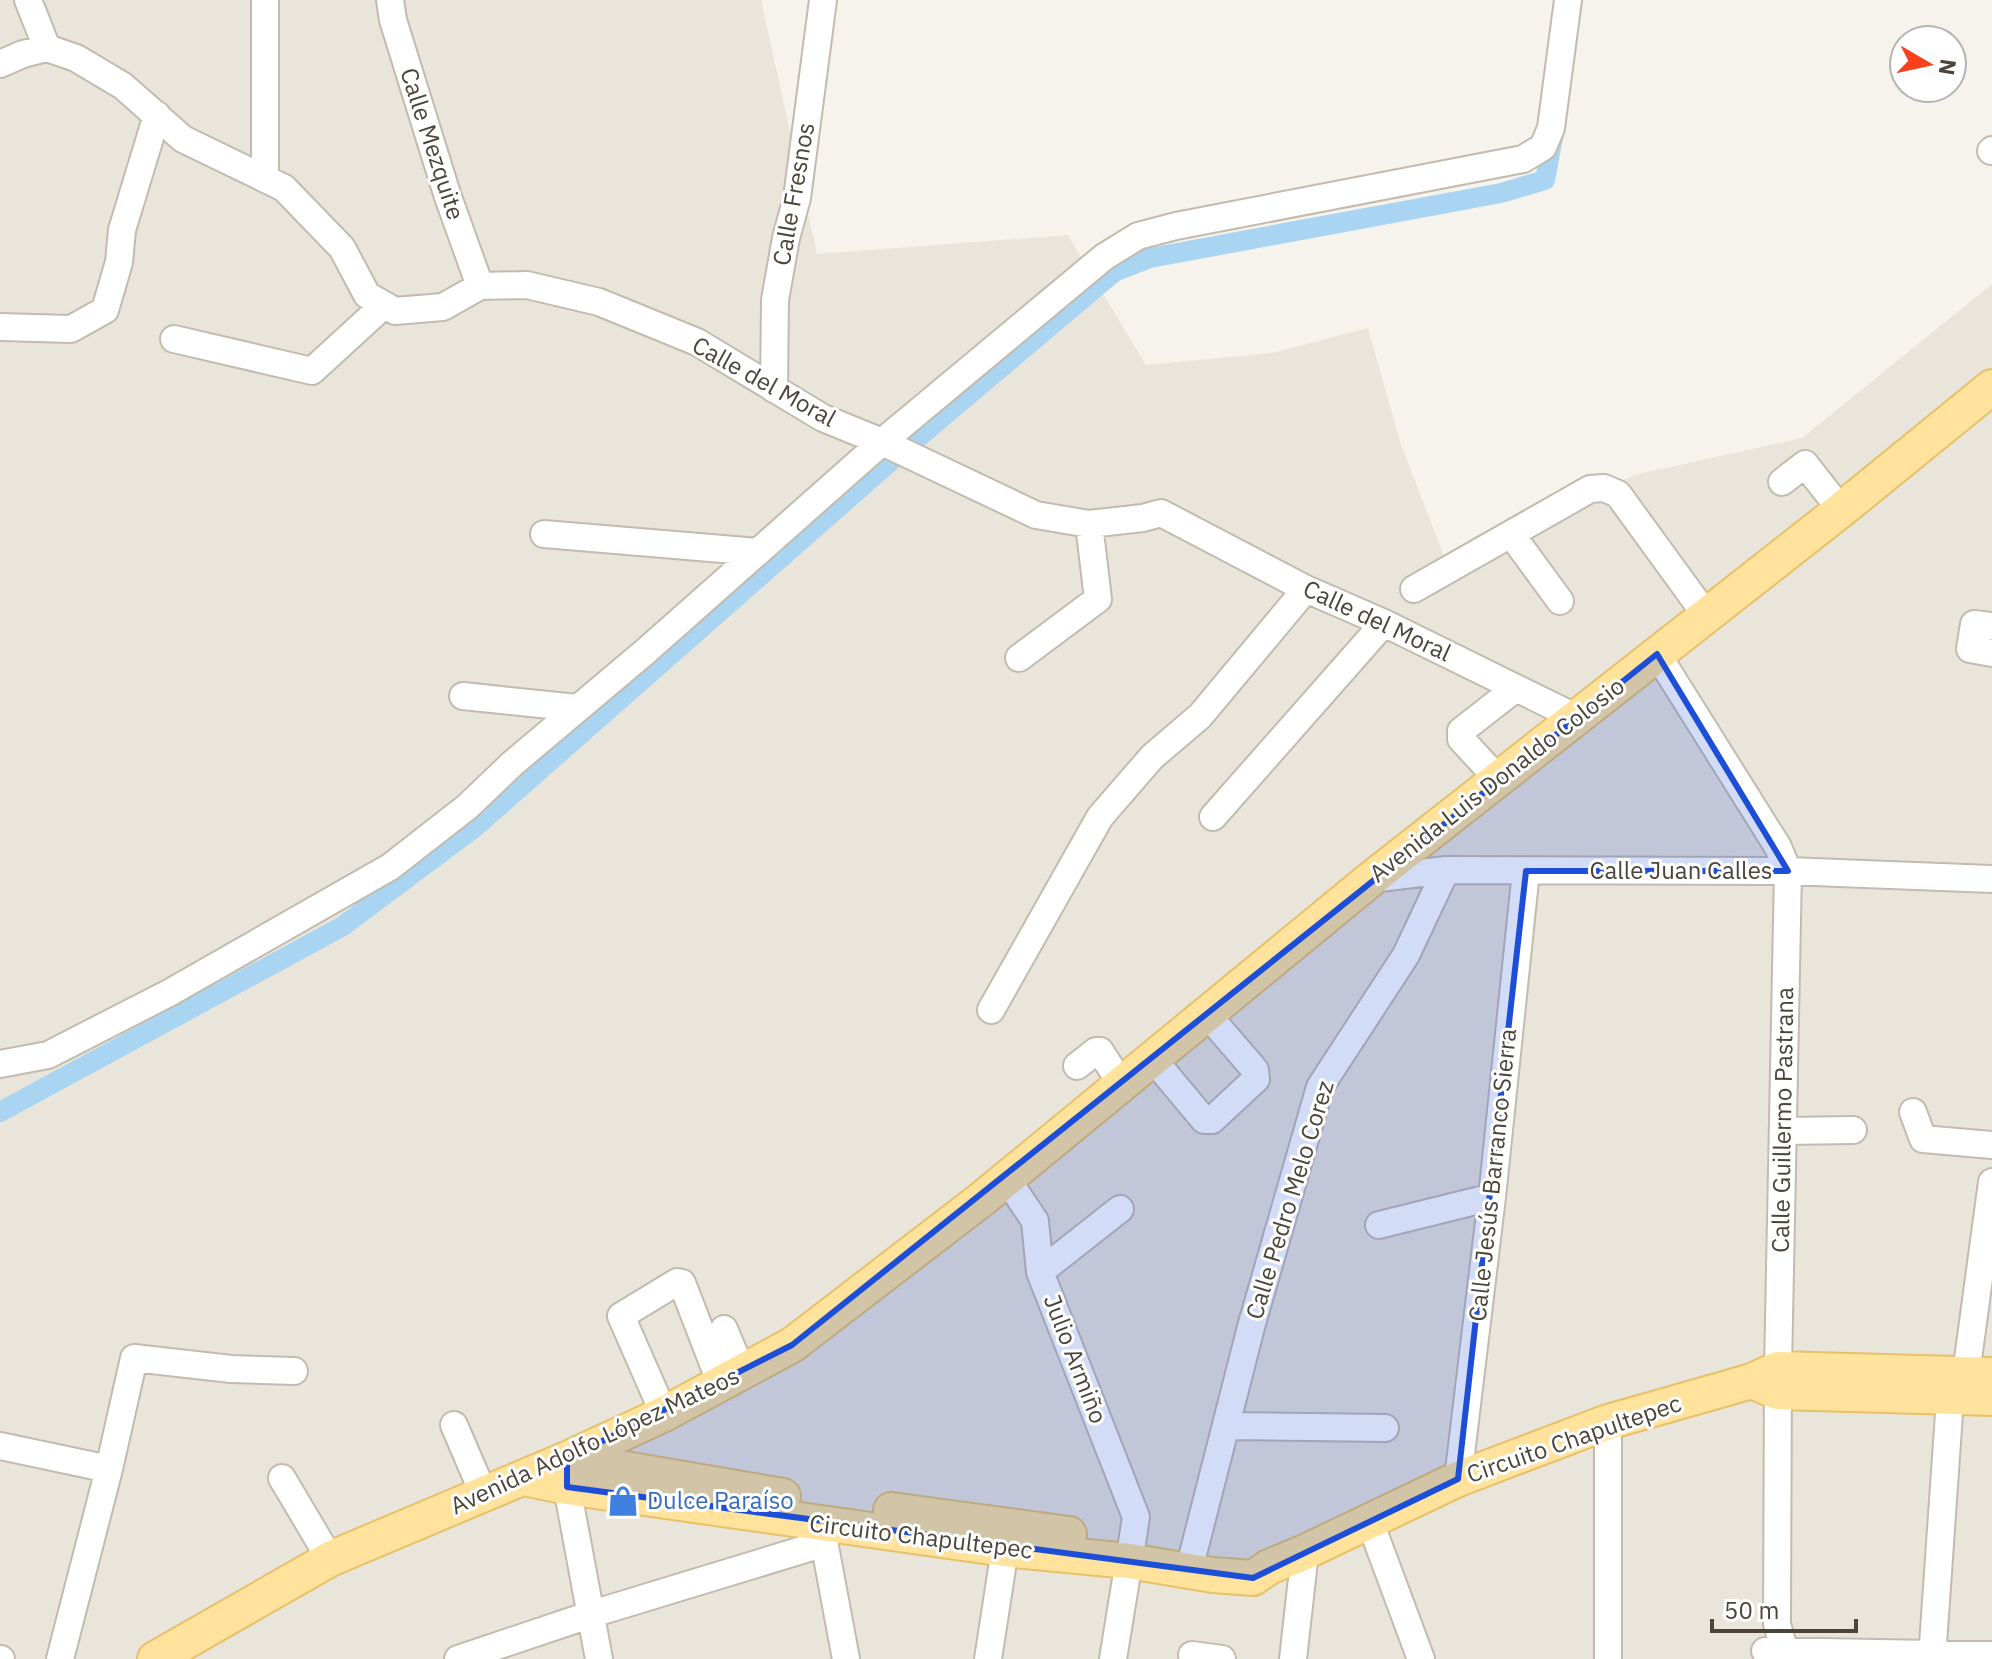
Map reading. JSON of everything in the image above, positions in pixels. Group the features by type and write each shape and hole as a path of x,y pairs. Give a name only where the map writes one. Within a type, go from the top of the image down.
{"main road":[{"name":"Avenida Luis Donaldo Colosio","path":"994,1189 1371,879 1841,510 1992,387"},
{"name":"Avenida Adolfo López Mateos","path":"155,1659 330,1559 524,1478 567,1473 664,1414 792,1345 994,1189"},
{"name":"Circuito Chapultepec","path":"567,1473 1009,1525 1227,1577 1253,1578 1269,1567 1458,1479 1608,1422 1769,1381 1969,1383 1992,1398"},
{"name":"Circuito Chapultepec","path":"567,1473 823,1533 1005,1549 1252,1558 1269,1567"}],"street":[{"path":"28,0 47,48"},
{"path":"265,0 265,177"},
{"name":"Calle Mezquite","path":"390,0 393,20 447,194 480,286"},
{"name":"Calle Fresnos","path":"774,389 775,300 797,198 823,0"},
{"path":"0,1064 48,1055 169,993 390,867 467,807 512,764 758,552 893,447 1104,257 1138,236 1523,159 1543,147 1551,128 1568,0"},
{"path":"0,64 47,48 76,58 123,86 183,139 284,188 342,248 367,295 384,305 312,371 174,339"},
{"path":"0,327 71,329 105,310 119,262 122,230 157,115"},
{"name":"Calle del Moral","path":"384,305 395,311 443,307 480,286 527,285 599,302 697,342 823,418 893,447 1036,515 1089,524 1161,513 1313,592 1378,620 1575,717"},
{"path":"1782,482 1805,464 1841,510"},
{"path":"1414,589 1590,489 1604,488 1618,494 1706,615"},
{"path":"1019,658 1098,599 1089,524"},
{"path":"544,534 758,552"},
{"path":"1511,534 1560,601"},
{"path":"991,1010 1100,817 1152,757 1200,716 1313,592"},
{"path":"1213,817 1378,620"},
{"name":"Calle Guillermo Pastrana","path":"1657,654 1778,847 1788,871 1784,1131 1769,1381 1776,1655"},
{"path":"1497,778 1461,739 1461,731 1516,688"},
{"path":"463,696 577,708"},
{"name":"Calle Juan Calles","path":"1371,879 1446,870 1788,871 1992,879"},
{"name":"Calle Pedro Melo Corez","path":"1193,1554 1251,1327 1320,1087 1406,955 1446,870"},
{"name":"Calle Jesús Barranco Sierra","path":"1458,1479 1492,1197 1526,871"},
{"path":"1153,1059 1204,1120 1212,1120 1256,1079 1256,1075 1206,1013"},
{"path":"1077,1066 1100,1051 1122,1085"},
{"path":"1913,1112 1923,1139 1992,1145"},
{"path":"1784,1131 1853,1130"},
{"path":"1932,1657 1992,1182"},
{"name":"Julio Armiño","path":"994,1189 1035,1221 1040,1272 1136,1517 1113,1659"},
{"path":"1379,1225 1492,1197"},
{"path":"1040,1272 1120,1209"},
{"path":"664,1414 621,1316 677,1282 682,1283 732,1379"},
{"path":"724,1329 732,1379"},
{"path":"60,1659 134,1358 231,1369 294,1371"},
{"path":"1608,1422 1608,1659"},
{"path":"454,1425 484,1495"},
{"path":"1226,1426 1385,1428"},
{"path":"0,1446 109,1469"},
{"path":"567,1473 599,1659"},
{"path":"282,1478 330,1559"},
{"path":"1370,1522 1421,1659"},
{"path":"458,1659 823,1533 846,1659"},
{"path":"988,1659 1005,1549"},
{"path":"1293,1659 1305,1552"},
{"path":"1192,1655 1222,1659"},
{"path":"1776,1655 1992,1655"}],"highlighted area":[{"path":"1657,654 1788,871 1526,871 1458,1479 1253,1578 567,1487 567,1459 792,1345"}],"shaded area":[{"path":"0,0 761,0 817,254 1068,235 1146,365 1272,353 1368,328 1401,445 1446,561 1634,475 1802,438 1992,284 1992,1659 0,1659"}],"waterway":[{"path":"0,1112 343,926 474,828 900,453 1114,272 1150,258 1501,193 1545,180 1554,132"}],"place":[{"name":"Dulce Paraíso","path":"623,1501"}]}
